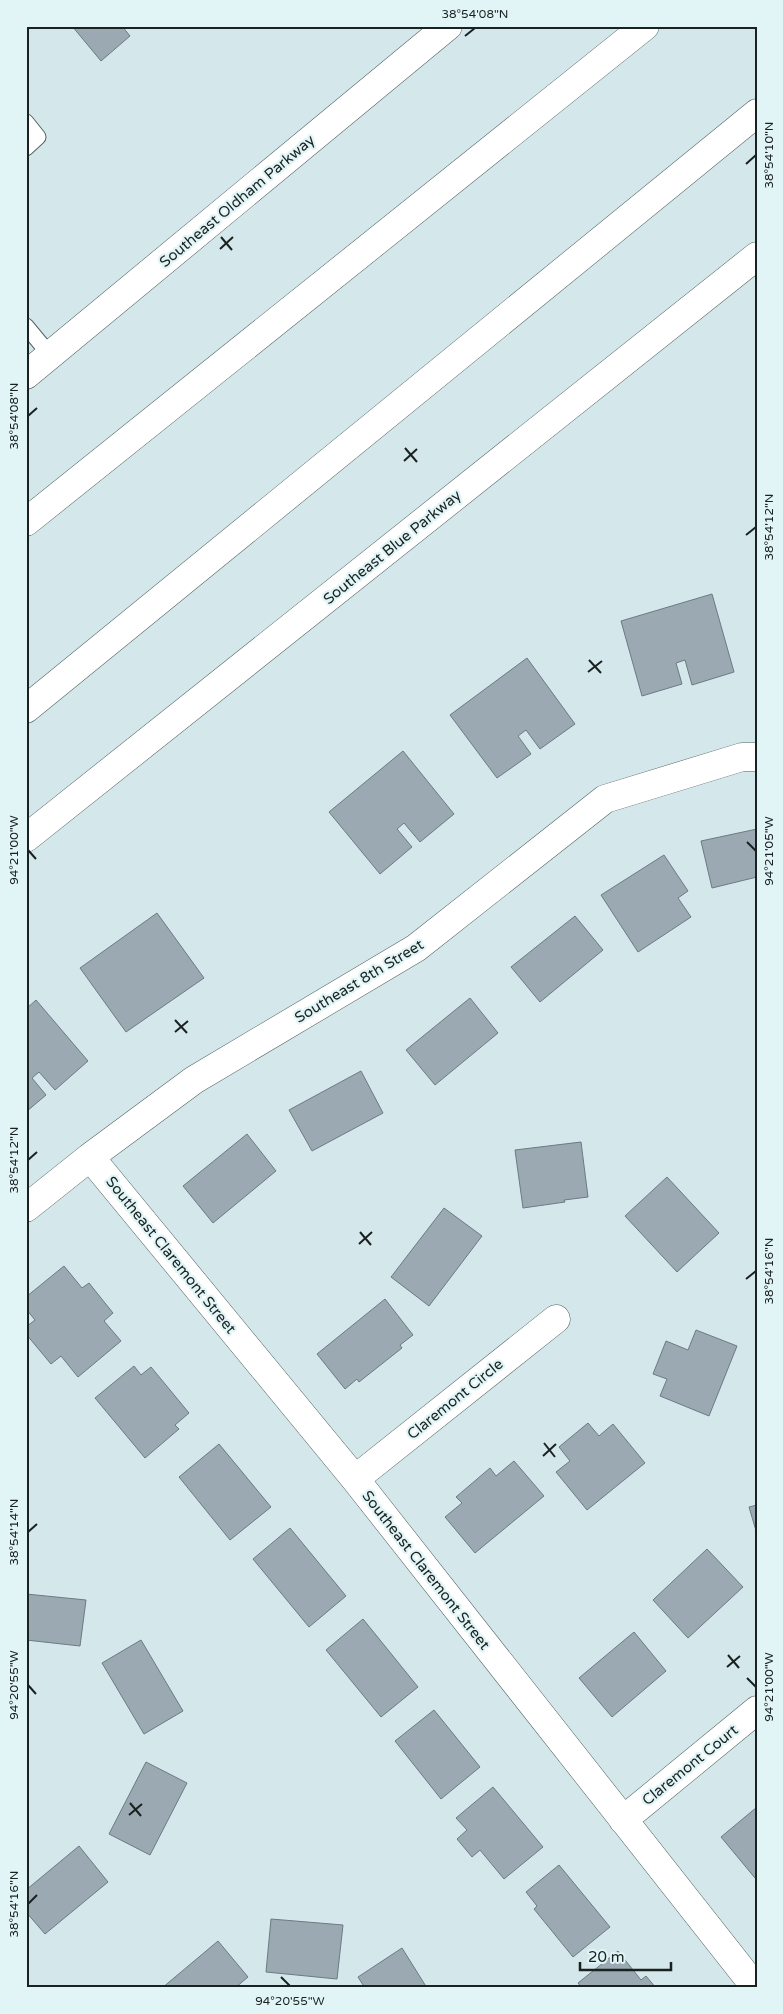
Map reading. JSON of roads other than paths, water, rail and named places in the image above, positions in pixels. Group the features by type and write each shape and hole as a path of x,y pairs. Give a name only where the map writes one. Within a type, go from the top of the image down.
{"main road":[{"name":"Southeast Oldham Parkway","path":"26,375 448,26"},
{"path":"26,522 645,26"},
{"path":"26,709 757,113"},
{"name":"Southeast Blue Parkway","path":"26,838 757,256"},
{"name":"Southeast 8th Street","path":"26,1208 90,1157 194,1080 416,948 605,799 742,757 757,757"},
{"name":"Southeast Claremont Street","path":"90,1157 355,1479 756,1988"},
{"name":"Claremont Circle","path":"355,1479 556,1319"},
{"name":"Claremont Court","path":"623,1820 757,1710"}],"lane":[{"path":"26,122 38,137 26,148"},
{"path":"26,326 50,355"}]}
